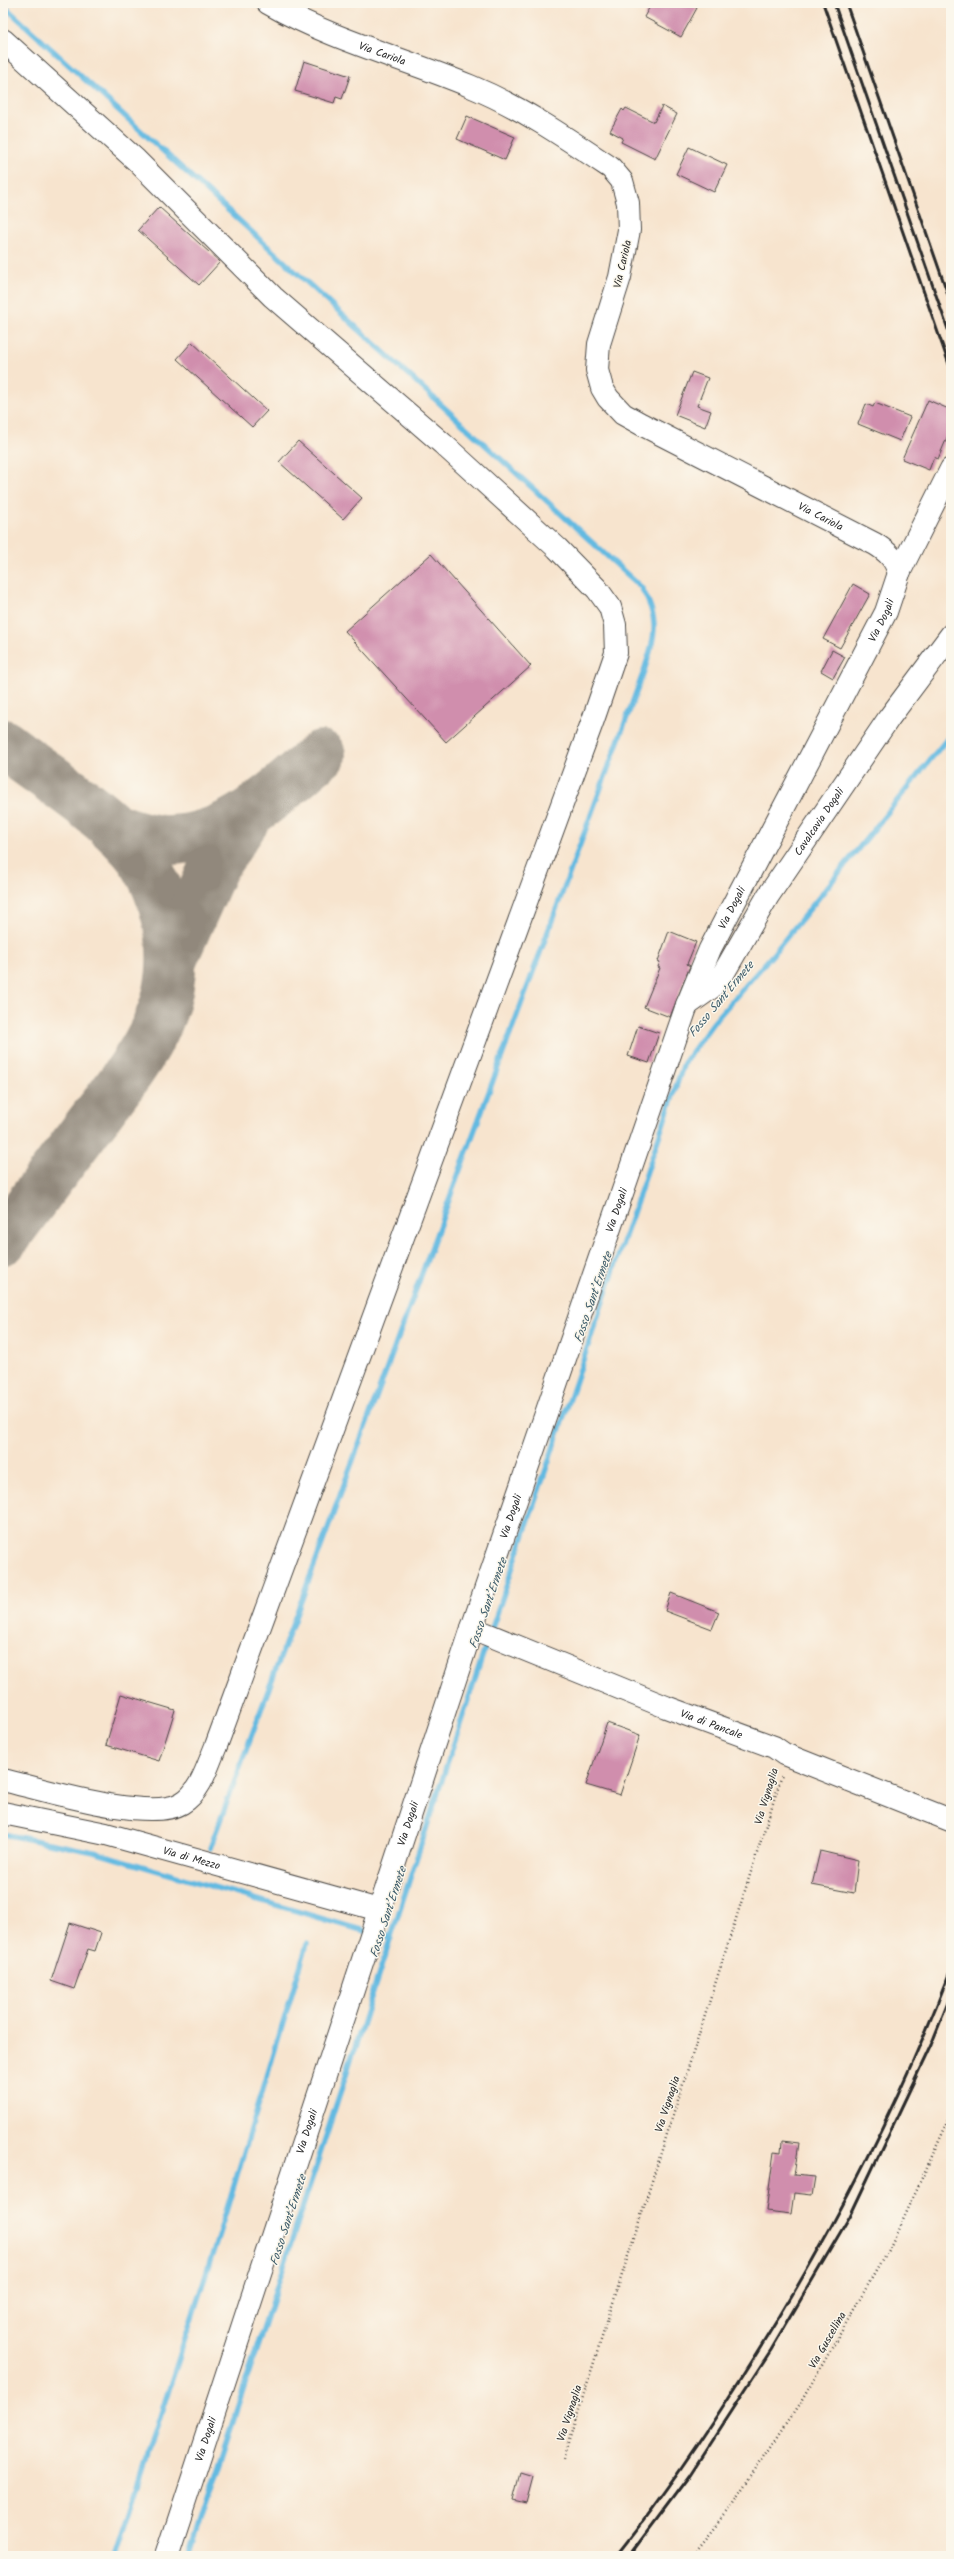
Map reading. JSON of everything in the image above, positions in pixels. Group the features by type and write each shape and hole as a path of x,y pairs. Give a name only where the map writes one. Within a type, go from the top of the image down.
{"street":[{"name":"Via Cariola","path":"268,3 331,34 470,86 516,106 618,174 624,186 628,203 629,230 620,277 598,352 599,378 608,398 623,414 641,424 875,544 889,553 896,562 899,573"},
{"path":"3,40 136,160 273,297 443,444 557,548 597,589 610,607 616,637 612,666 593,720 218,1739 193,1794 183,1803 170,1809 144,1810 3,1780"},
{"name":"Via Dogali","path":"167,2556 374,1925 483,1632 687,1005 710,949 886,612 899,573 951,469"},
{"name":"Cavalcavia Dogali","path":"687,1005 711,988 723,974 752,921 837,794 914,684 951,635"},
{"name":"Via di Pancale","path":"483,1632 666,1707 774,1747 784,1754 950,1820"},
{"name":"Via di Mezzo","path":"3,1813 106,1834 374,1925"}],"path":[{"name":"Via Vignaglia","path":"563,2459 782,1776 784,1754"},
{"name":"Via Guscellina","path":"690,2556 732,2505 801,2402 892,2243 951,2115"}],"building":[{"path":"652,3 688,3 697,8 681,37 644,17"},
{"path":"304,61 350,76 342,99 336,97 334,103 295,91"},
{"path":"662,106 677,114 655,159 621,142 623,138 610,131 622,109 624,111 626,108 654,122"},
{"path":"467,116 515,137 505,160 457,139"},
{"path":"689,147 727,165 714,192 676,174"},
{"path":"159,207 220,262 199,285 138,230"},
{"path":"192,342 267,411 252,427 177,359"},
{"path":"692,372 708,378 697,406 711,411 705,427 675,415"},
{"path":"928,400 951,410 951,428 938,459 934,457 929,470 902,459"},
{"path":"875,403 910,417 900,441 858,424 866,404 873,407"},
{"path":"298,441 362,498 343,519 279,462"},
{"path":"431,554 531,666 446,742 345,631"},
{"path":"853,584 870,594 840,648 823,639"},
{"path":"832,650 845,657 833,678 821,671"},
{"path":"669,931 696,942 687,964 690,966 670,1017 644,1007 660,968 658,967 660,962 658,961"},
{"path":"638,1026 659,1033 649,1063 628,1056"},
{"path":"671,1593 719,1612 712,1629 665,1611"},
{"path":"121,1694 175,1710 159,1761 106,1745"},
{"path":"607,1723 640,1735 620,1795 586,1785"},
{"path":"820,1851 858,1860 854,1893 812,1885"},
{"path":"70,1923 101,1933 95,1951 88,1949 74,1989 51,1981"},
{"path":"782,2141 799,2143 794,2175 815,2177 812,2195 794,2193 791,2214 766,2211 774,2152 781,2153"},
{"path":"520,2473 533,2477 526,2503 513,2500"}],"waterway":[{"path":"3,5 641,587 654,619 653,638 644,671 210,1848"},
{"name":"Fosso Sant’Ermete","path":"491,1631 684,1063 713,1023 774,953 951,734"},
{"name":"Fosso Sant’Ermete","path":"189,2556 488,1639"},
{"path":"3,1834 94,1852 368,1932"},
{"path":"376,1934 391,1938"},
{"path":"115,2556 225,2215 307,1944"}],"taxiway":[{"path":"3,744 89,807 121,835 140,856 150,872 161,898 166,916 171,948 171,977 165,1005 154,1030 140,1055 124,1079 3,1240"},
{"path":"115,828 162,840 192,838 213,832 252,811 270,798 321,755"},
{"path":"173,958 214,866 249,814"}],"railway":[{"path":"823,3 951,370"},
{"path":"834,3 951,338"},
{"path":"846,3 951,303"},
{"path":"616,2556 650,2512 698,2444 774,2326 803,2277 858,2177 883,2127 907,2075 951,1969"},
{"path":"629,2556 689,2476 771,2350 850,2216 931,2045 951,1995"}]}
